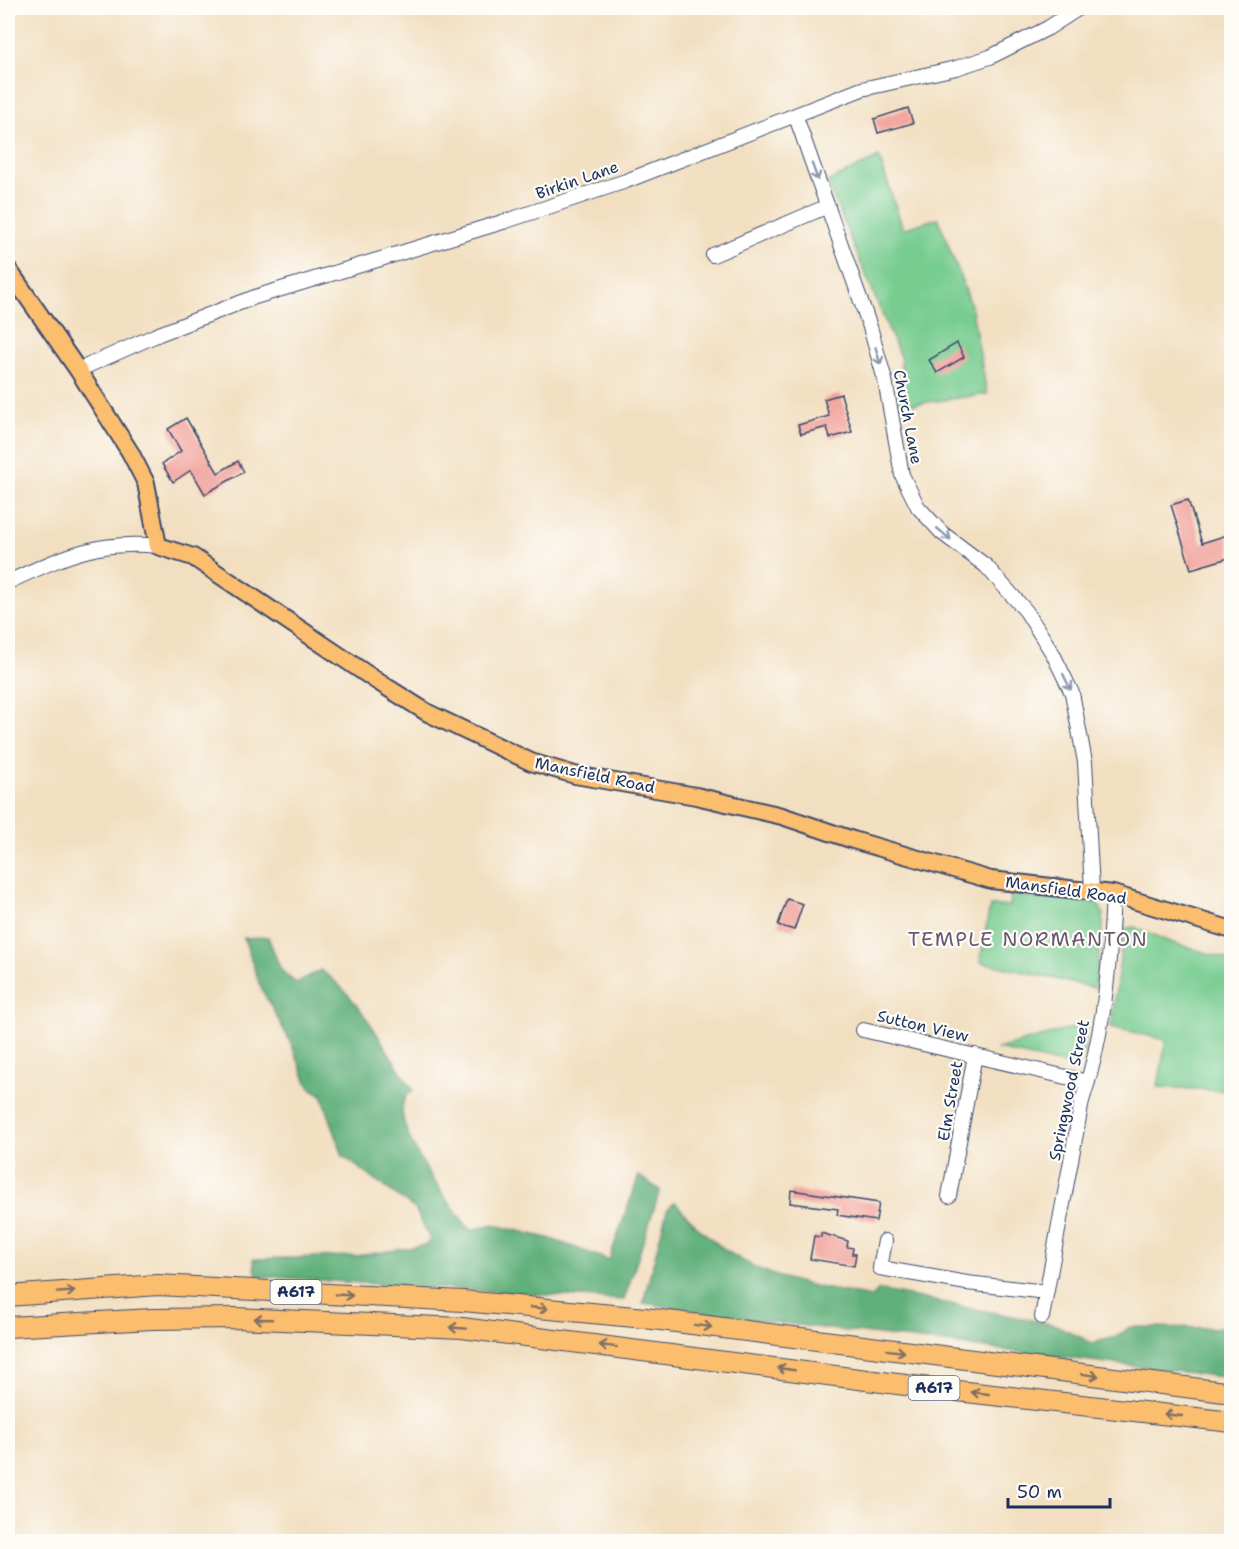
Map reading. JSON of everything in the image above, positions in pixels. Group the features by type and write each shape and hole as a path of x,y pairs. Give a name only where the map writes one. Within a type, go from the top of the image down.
{"highway":[{"name":"A617","path":"8,1296 158,1285 463,1301 645,1318 1232,1393"},
{"name":"A617","path":"8,1327 152,1319 236,1318 462,1328 913,1386 1232,1422"}],"main road":[{"path":"8,269 78,370 146,483 158,546"},
{"name":"Mansfield Road","path":"158,546 193,557 376,681 428,713 531,762 575,775 696,796 782,816 853,840 991,880 1113,894 1232,930"}],"street":[{"name":"Birkin Lane","path":"78,370 159,334 255,297 517,218 626,181 862,89 957,68 990,57 1048,28 1079,8"},
{"name":"Church Lane","path":"795,117 828,206 885,380 902,475 918,507 942,533 986,566 1026,611 1053,654 1072,693 1085,762 1092,890"},
{"path":"713,255 828,206"},
{"name":"Mansfield Road","path":"8,582 77,552 121,544 158,546"},
{"name":"Springwood Street","path":"1042,1317 1082,1101 1088,1083 1109,974 1113,894"},
{"name":"Sutton View","path":"863,1030 975,1055"},
{"name":"Elm Street","path":"949,1196 975,1055 1088,1083"},
{"path":"885,1241 879,1268 967,1283 1046,1292"}],"green space":[{"path":"879,157 903,229 938,218 971,305 987,394 899,406 901,359 827,182"},
{"path":"1011,895 1097,903 1103,913 1103,923 1095,988 980,962 990,906 1010,906"},
{"path":"1134,927 1173,943 1231,960 1231,1091 1158,1087 1166,1040 1111,1027 1124,929"},
{"path":"268,937 281,970 296,983 321,970 349,995 372,1026 413,1090 405,1100 402,1114 414,1148 425,1168 470,1230 494,1225 548,1238 609,1260 639,1176 660,1190 624,1300 257,1276 253,1259 357,1256 427,1245 430,1239 415,1209 343,1156 322,1095 309,1087 290,1041 260,986 244,938"},
{"path":"1086,1024 1084,1052 1074,1067 998,1049"},
{"path":"675,1202 697,1226 741,1260 763,1271 813,1286 872,1297 879,1290 1056,1325 1092,1343 1116,1337 1130,1327 1231,1328 1231,1378 740,1318 643,1303 667,1210"}],"building":[{"path":"908,108 913,123 878,133 874,119"},
{"path":"957,343 964,357 937,373 929,360"},
{"path":"841,394 852,432 830,438 827,427 801,434 798,425 829,416 824,399"},
{"path":"186,418 218,473 238,461 244,472 205,494 191,470 173,482 162,464 181,451 168,429"},
{"path":"1188,500 1202,543 1227,535 1232,557 1191,569 1171,505"},
{"path":"787,899 803,904 794,930 778,925"},
{"path":"791,1190 879,1203 876,1221 837,1215 838,1209 790,1203"},
{"path":"821,1233 848,1241 847,1247 853,1248 852,1254 856,1254 854,1266 810,1259 814,1236 821,1237"}],"district":[{"name":"TEMPLE NORMANTON","path":"1028,939"}]}
